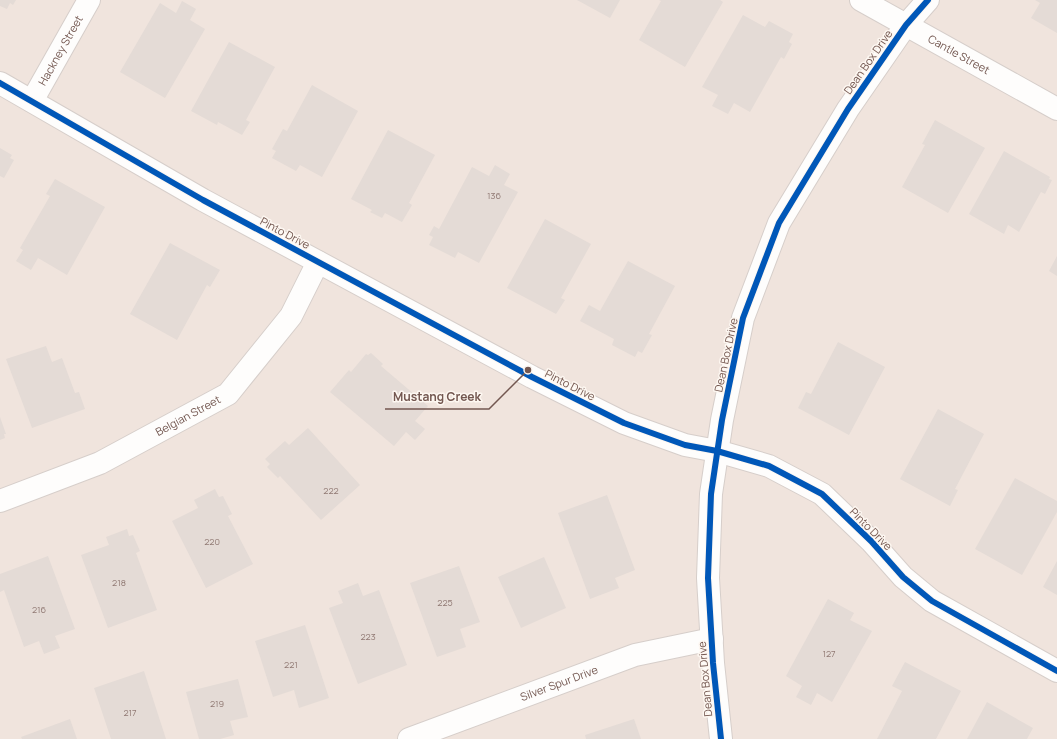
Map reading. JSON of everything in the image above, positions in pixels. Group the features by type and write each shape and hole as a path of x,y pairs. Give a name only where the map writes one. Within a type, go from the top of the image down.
{"street":[{"name":"Hackney Street","path":"32,101 89,0"},
{"name":"Cantle Street","path":"862,0 1057,109"},
{"name":"Dean Box Drive","path":"721,739 708,578 710,494 722,420 743,318 779,223 848,108 906,25 928,0"},
{"name":"Pinto Drive","path":"0,83 203,200 532,377 624,424 685,445 769,466 822,494 871,541 903,577 932,601 1057,671"},
{"name":"Belgian Street","path":"0,501 100,463 228,394 291,316 318,262"},
{"name":"Silver Spur Drive","path":"409,739 636,655 712,639"}],"shaded area":[{"path":"0,0 1057,0 1057,739 0,739"}],"building":[{"path":"0,0 16,0 13,5 10,3 7,9 0,6"},
{"path":"577,0 620,0 610,18"},
{"path":"659,0 720,0 723,2 685,67 639,40 661,1"},
{"path":"1035,0 1057,0 1057,33 1031,18 1040,3"},
{"path":"182,1 196,9 190,20 205,29 165,98 120,72 160,3 176,13"},
{"path":"743,15 765,27 769,21 793,34 789,42 792,44 784,59 781,57 750,112 734,103 728,114 712,106 718,95 702,87"},
{"path":"229,42 275,67 246,120 250,122 242,135 218,122 217,125 191,111"},
{"path":"312,85 358,111 322,177 300,165 296,171 272,158 276,151 272,149 283,129 287,131"},
{"path":"935,120 985,148 948,213 902,187 925,145 922,144"},
{"path":"388,130 435,155 409,203 412,205 402,222 385,213 382,218 370,212 372,210 351,199"},
{"path":"0,148 12,155 10,158 14,160 4,178 0,176"},
{"path":"1004,151 1050,177 1049,179 1052,180 1045,194 1041,192 1019,232 1008,225 1004,234 969,214"},
{"path":"495,165 510,174 504,185 518,192 479,263 458,252 455,258 429,245 433,237 429,235 434,226 439,229 472,167 489,176"},
{"path":"55,179 105,207 67,275 38,258 31,270 16,261 23,250 20,248 50,196 46,194"},
{"path":"545,219 591,244 561,298 565,300 556,314 507,288"},
{"path":"170,243 220,270 210,287 207,285 177,340 130,314"},
{"path":"1057,256 1057,276 1049,271"},
{"path":"628,261 675,286 649,334 652,335 642,353 638,351 635,357 612,345 614,339 580,321 589,305 600,311"},
{"path":"838,342 885,367 849,435 798,408 806,392 811,394"},
{"path":"46,346 52,362 62,358 75,393 79,392 85,409 32,428 6,359"},
{"path":"371,353 383,364 381,366 428,406 415,421 425,429 415,440 406,432 394,446 330,392 349,370 351,372 366,354 368,355"},
{"path":"938,409 984,434 955,489 958,490 950,506 900,479"},
{"path":"0,417 6,434 4,434 5,438 0,440"},
{"path":"308,428 360,485 321,520 280,476 278,478 267,467 270,464 265,459 285,441 289,445"},
{"path":"1015,478 1057,501 1057,512 1022,575 975,549"},
{"path":"215,489 219,497 223,496 232,514 228,516 253,564 206,588 172,521 198,508 194,500"},
{"path":"607,495 635,570 615,578 619,588 590,599 558,513"},
{"path":"127,529 129,536 133,535 140,551 136,553 157,610 108,628 81,555 109,545 106,537"},
{"path":"48,556 75,629 55,636 60,648 44,654 39,641 24,647 4,590 0,592 0,574"},
{"path":"544,557 566,608 521,628 498,577"},
{"path":"1057,561 1057,595 1043,587"},
{"path":"459,566 480,622 460,629 466,647 437,657 410,583"},
{"path":"358,583 363,596 379,590 407,665 358,684 329,608 343,603 338,591"},
{"path":"828,599 854,613 850,620 872,631 832,702 817,693 811,705 796,697 802,686 786,676"},
{"path":"305,625 329,698 299,708 294,690 273,697 255,641"},
{"path":"905,662 961,691 936,739 877,739 902,691 892,686"},
{"path":"144,671 166,739 111,739 94,688"},
{"path":"238,679 248,717 230,721 234,735 220,739 199,739 186,692"},
{"path":"987,702 1033,728 1027,739 967,739"},
{"path":"70,719 77,739 22,739 21,737"},
{"path":"634,719 641,739 586,739 585,735"}],"cycle path":[{"path":"721,739 713,663 708,578 711,494 722,420 743,318 779,223 848,109 906,25 928,0"},
{"path":"0,83 203,200 532,377 624,423 685,445 717,451 769,466 822,494 871,541 903,577 932,601 1057,671"}],"place":[{"name":"Mustang Creek","path":"528,370"}]}
